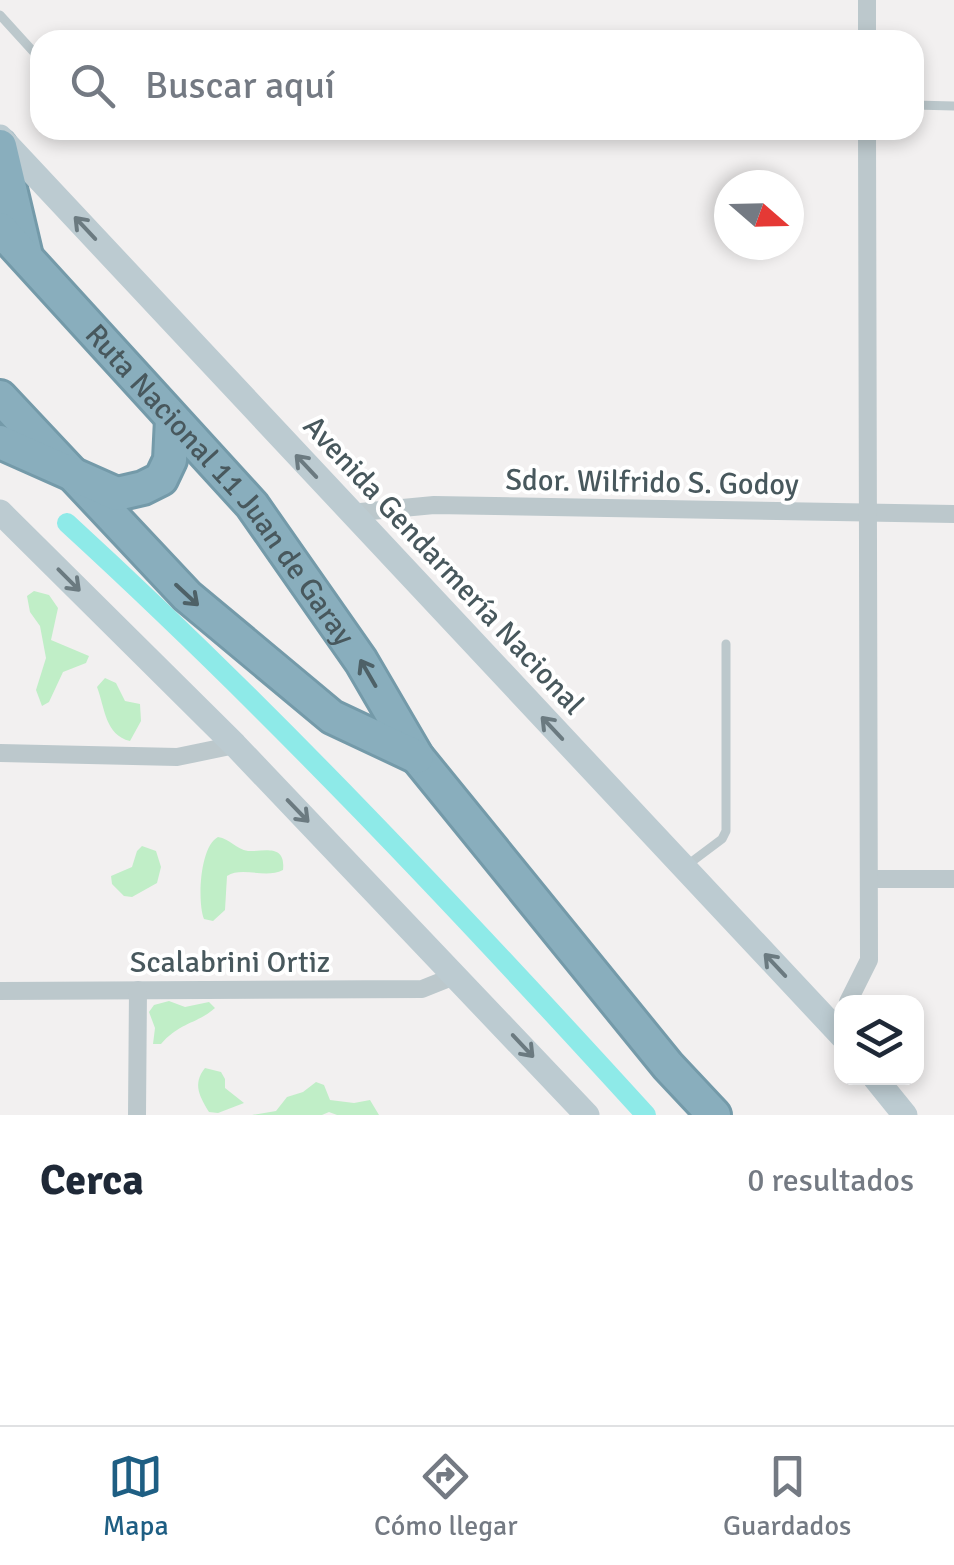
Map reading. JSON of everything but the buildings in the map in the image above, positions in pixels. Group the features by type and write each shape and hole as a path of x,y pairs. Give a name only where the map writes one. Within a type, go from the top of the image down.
{"highway":[{"path":"0,146 26,256"},
{"name":"Ruta Nacional 11 Juan de Garay","path":"0,229 252,505 361,661 417,757 668,1066 714,1115"},
{"name":"Ruta Nacional 11 Juan de Garay","path":"0,397 187,596 332,718 417,757"},
{"path":"0,442 117,494 161,479 170,460 172,419"}],"main road":[{"name":"Avenida Gendarmería Nacional","path":"0,137 684,868 834,1020"},
{"path":"0,512 235,745 587,1115"},
{"path":"881,1085 905,1115"}],"street":[{"path":"866,0 866,30"},
{"path":"852,995 869,960 866,140"},
{"name":"Sdor. Wilfrido S. Godoy","path":"350,513 434,505 954,514"},
{"path":"0,753 177,757 235,745"},
{"path":"869,879 954,879"},
{"name":"Scalabrini Ortiz","path":"0,991 422,989 457,974"},
{"path":"137,1115 138,990"}],"lane":[{"path":"0,15 30,47"},
{"path":"924,105 954,106"},
{"path":"684,868 726,831 726,644"}],"green space":[{"path":"34,591 49,595 58,608 51,640 89,656 86,663 63,672 49,702 42,706 36,690 46,658 40,626 30,612 27,596"},
{"path":"105,678 116,683 125,701 140,704 141,721 130,741 115,733 107,720 97,687"},
{"path":"218,837 244,850 277,852 283,870 227,876 225,910 213,921 204,919 201,888 207,851"},
{"path":"142,846 156,851 161,867 157,883 132,897 124,896 112,884 111,876 132,867"},
{"path":"169,1001 185,1007 209,1002 215,1008 175,1031 161,1044 153,1044 155,1028 149,1012 154,1005"},
{"path":"205,1068 221,1072 225,1088 244,1103 218,1113 209,1112 198,1085"},
{"path":"316,1082 324,1085 330,1100 370,1100 379,1115 252,1115 276,1111 287,1097"}],"waterway":[{"path":"67,523 363,813 646,1115"}]}
